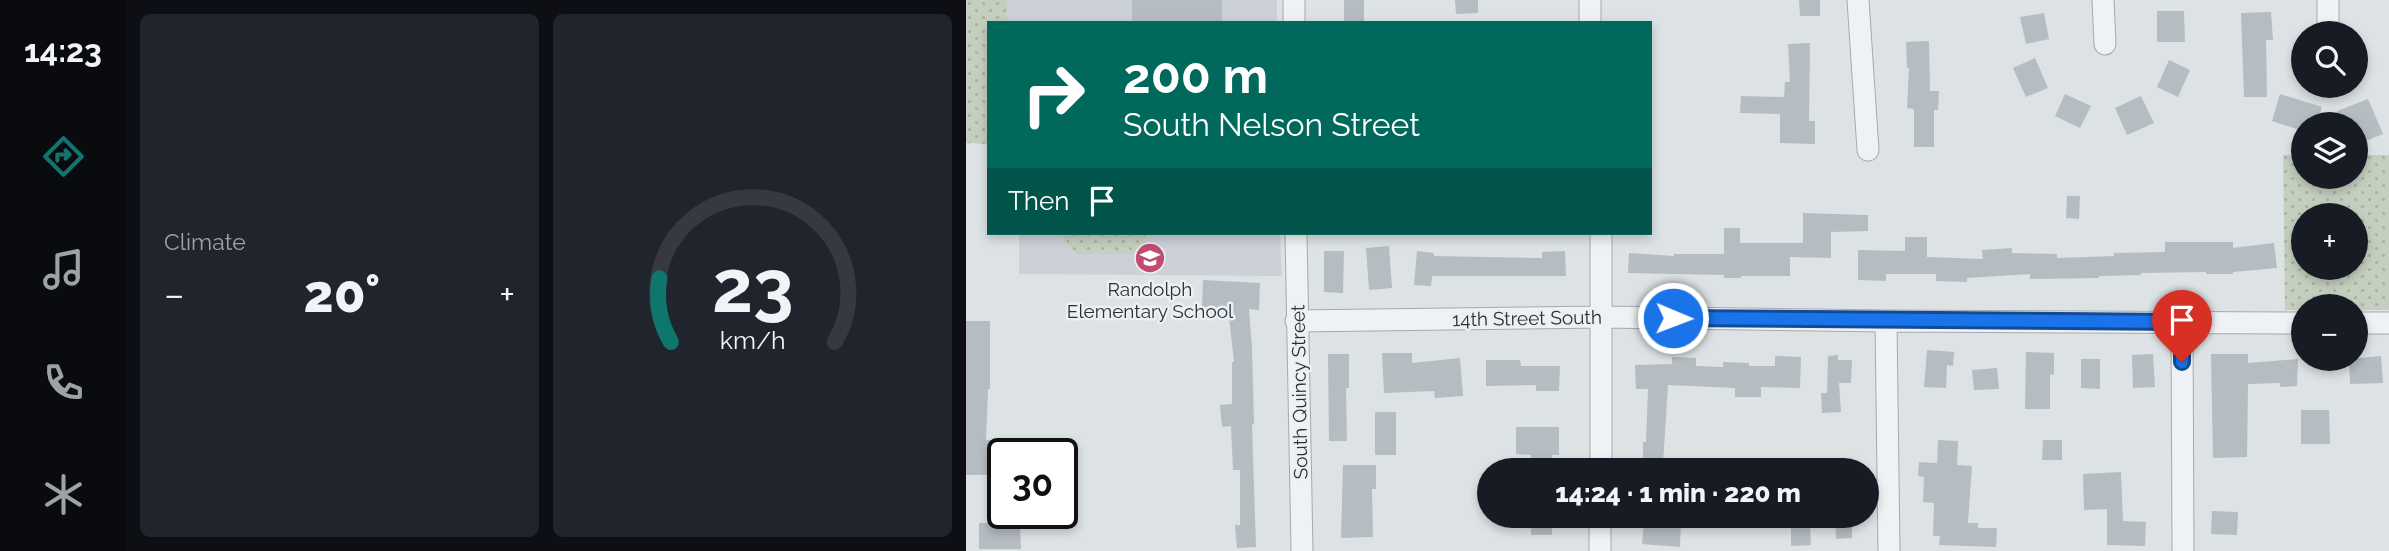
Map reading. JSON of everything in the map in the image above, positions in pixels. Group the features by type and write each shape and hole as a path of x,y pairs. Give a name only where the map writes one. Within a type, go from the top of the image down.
{"street":[{"path":"1294,0 1294,21"},
{"path":"1590,0 1590,21"},
{"path":"1858,0 1868,150"},
{"path":"2103,0 2105,44"},
{"path":"2328,0 2328,21"},
{"name":"South Quincy Street","path":"1296,235 1302,551"},
{"path":"1601,235 1601,458"},
{"name":"14th Street South","path":"1296,321 1602,317 2291,323"},
{"path":"1886,321 1889,551"},
{"path":"2182,322 2183,551"},
{"path":"2368,323 2389,323"},
{"path":"1600,528 1600,551"}],"shaded area":[{"path":"1007,0 1277,0 1277,21 1007,21"},
{"name":"Randolph Elementary School","path":"1019,235 1280,235 1282,276 1019,274"}],"green space":[{"path":"966,0 1007,0 1007,21 987,21 987,144 966,143"},
{"path":"2283,155 2291,155 2291,189 2368,189 2368,155 2389,155 2389,310 2368,310 2368,294 2291,294 2291,310 2285,310"},
{"path":"1062,235 1146,235 1146,254 1076,254"}],"building":[{"path":"1132,0 1222,0 1222,21 1132,21"},
{"path":"1344,0 1364,0 1364,21 1344,21"},
{"path":"1455,0 1478,0 1478,13 1456,14"},
{"path":"1799,0 1820,0 1820,16 1800,16"},
{"path":"2157,11 2184,11 2185,42 2157,42"},
{"path":"2271,12 2273,40 2266,40 2267,97 2244,97 2241,13"},
{"path":"2044,13 2049,39 2026,44 2020,17"},
{"path":"1929,41 1930,91 1939,91 1938,110 1934,110 1934,147 1914,147 1914,109 1907,108 1909,68 1906,42"},
{"path":"1810,43 1809,121 1815,121 1815,144 1780,143 1780,114 1740,113 1741,96 1784,97 1785,82 1790,82 1788,44"},
{"path":"2035,58 2048,88 2026,97 2013,68"},
{"path":"2169,60 2190,70 2178,97 2157,87"},
{"path":"2065,94 2091,106 2080,128 2055,116"},
{"path":"2280,94 2322,107 2321,112 2291,112 2291,127 2272,121"},
{"path":"2141,96 2154,123 2127,135 2115,108"},
{"path":"2368,99 2383,134 2368,140 2368,112 2337,111"},
{"path":"2067,196 2080,196 2079,219 2066,218"},
{"path":"1803,213 1868,215 1868,231 1831,232 1831,258 1790,257 1790,276 1724,278 1724,275 1628,273 1629,253 1674,256 1724,254 1724,228 1740,228 1740,243 1803,243"},
{"path":"1905,237 1927,237 1927,257 1983,259 1982,250 2012,248 2012,253 2057,254 2057,258 2165,252 2165,242 2233,242 2233,248 2274,243 2277,268 2233,274 2141,273 2099,278 2030,279 2030,274 1967,278 1967,282 1936,281 1936,274 1886,274 1886,281 1858,280 1858,250 1905,251"},
{"path":"1389,246 1392,288 1369,290 1366,248"},
{"path":"1324,251 1344,251 1343,293 1324,292"},
{"path":"1417,251 1434,253 1434,256 1542,258 1542,252 1565,251 1566,276 1432,276 1431,286 1414,285"},
{"path":"1203,280 1260,283 1259,310 1249,309 1256,547 1237,548 1235,525 1240,525 1240,470 1233,470 1231,426 1222,427 1220,405 1232,404 1234,362 1228,308 1202,307"},
{"path":"966,321 990,321 987,475 966,475"},
{"path":"1927,350 1954,352 1953,366 1947,365 1946,388 1924,387"},
{"path":"2026,352 2054,353 2054,374 2050,375 2050,409 2025,409"},
{"path":"1382,353 1412,353 1412,363 1460,358 1463,396 1435,398 1434,391 1384,393"},
{"path":"1328,354 1349,354 1349,388 1346,388 1347,441 1329,441"},
{"path":"2153,354 2155,387 2133,388 2132,355"},
{"path":"2211,354 2248,354 2248,363 2291,360 2291,371 2298,371 2297,386 2280,387 2280,383 2248,384 2247,457 2213,458"},
{"path":"1838,355 1838,360 1852,360 1851,383 1839,383 1841,412 1822,413 1821,393 1827,393 1828,356"},
{"path":"1775,356 1801,357 1800,388 1761,387 1761,397 1735,397 1735,388 1668,385 1663,458 1643,458 1648,389 1636,389 1635,365 1672,364 1672,357 1696,358 1696,366 1723,367 1723,362 1775,366"},
{"path":"2381,356 2383,383 2350,384 2349,371 2368,371 2368,357"},
{"path":"2081,359 2100,359 2100,389 2081,388"},
{"path":"1486,360 1520,360 1521,366 1560,366 1559,391 1536,391 1536,385 1486,386"},
{"path":"1997,368 1999,389 1974,390 1972,370"},
{"path":"2301,410 2329,410 2330,444 2301,444"},
{"path":"1375,412 1396,412 1396,455 1375,455"},
{"path":"1516,427 1559,427 1559,455 1552,455 1552,458 1531,458 1531,455 1516,454"},
{"path":"1938,440 1958,441 1957,465 1972,466 1968,523 1978,523 1978,528 1997,528 1996,547 1939,545 1940,536 1933,536 1934,503 1923,502 1924,477 1918,476 1919,462 1937,463"},
{"path":"2043,440 2062,440 2062,460 2042,460"},
{"path":"1343,465 1376,465 1376,489 1372,489 1373,537 1341,538"},
{"path":"2121,472 2123,521 2146,522 2145,546 2107,545 2107,509 2084,510 2083,474"},
{"path":"2212,511 2238,512 2237,535 2211,534"},
{"path":"979,523 987,523 987,529 1020,529 1021,549 979,549"},
{"path":"1531,528 1552,528 1552,535 1531,535"},
{"path":"1643,528 1681,528 1680,547 1642,544"},
{"path":"1791,528 1810,528 1811,545 1791,546"},
{"path":"1836,528 1852,528 1852,538 1836,539"}],"place":[{"name":"Randolph Elementary School","path":"1150,258"}],"route":[{"path":"1673,318 2182,322 2182,362"}]}
